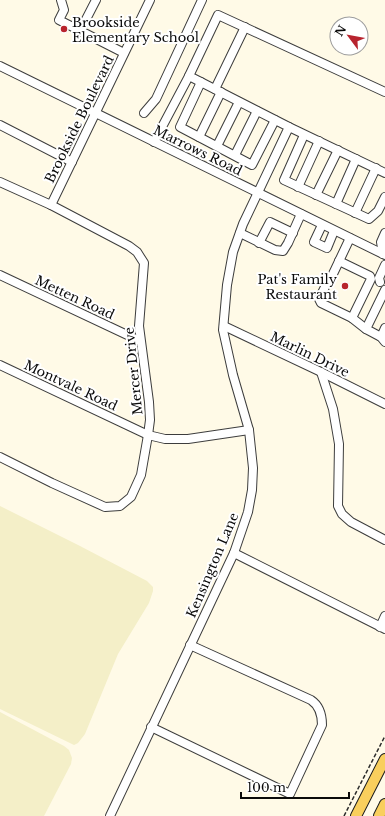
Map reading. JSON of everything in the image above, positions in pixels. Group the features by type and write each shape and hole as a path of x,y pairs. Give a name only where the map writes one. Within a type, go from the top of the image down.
{"main road":[{"path":"356,816 385,759"},
{"path":"379,816 385,804"}],"street":[{"path":"61,0 64,10 59,20 124,53"},
{"path":"80,30 96,0"},
{"name":"Brookside Boulevard","path":"51,205 150,0"},
{"path":"144,113 156,99 202,0"},
{"path":"154,142 189,76 218,15 385,92"},
{"path":"199,137 245,27"},
{"name":"Marrows Road","path":"0,66 384,255"},
{"path":"189,76 289,127 385,173"},
{"path":"201,82 180,127 252,165 276,120"},
{"path":"217,146 239,102"},
{"path":"235,156 257,111"},
{"path":"0,125 72,162"},
{"name":"Kensington Lane","path":"110,816 234,552 248,512 252,490 253,468 249,430 233,375 223,330 227,285 233,252 243,224 289,127"},
{"path":"304,134 284,180 368,219 378,211 385,197"},
{"path":"298,187 319,141"},
{"path":"316,195 338,150"},
{"path":"336,204 356,159"},
{"path":"355,213 376,168"},
{"name":"Mercer Drive","path":"0,182 51,205 128,246 137,252 144,263 139,326 150,420 140,475 131,497 120,506 105,507 0,457"},
{"path":"240,233 275,250 283,250 293,233 301,214"},
{"path":"259,243 270,222 293,233"},
{"path":"322,225 314,242 327,248 334,231"},
{"path":"384,255 381,242 385,233"},
{"path":"350,238 319,299 321,303 352,318 366,329 383,339 385,328"},
{"path":"339,261 370,276 371,279 383,282"},
{"path":"383,282 379,278 385,265"},
{"name":"Metten Road","path":"0,275 140,341"},
{"path":"352,318 371,279"},
{"path":"366,329 385,290"},
{"name":"Marlin Drive","path":"224,326 385,404"},
{"name":"Montvale Road","path":"0,365 148,435 166,439 188,439 249,430"},
{"path":"321,372 333,409 339,444 338,506 342,514 352,522 385,540"},
{"path":"234,552 382,628 385,616"},
{"path":"151,727 290,794 322,725 321,712 318,706 311,700 190,645"}],"path":[{"path":"344,816 385,736"}],"shaded area":[{"path":"0,506 147,581 153,587 149,603 118,654 85,734 78,743 74,745 0,709"},
{"path":"0,712 69,750 72,758 71,764 44,816 0,816"}],"place":[{"name":"Brookside Elementary School","path":"64,29"},
{"name":"Pat's Family Restaurant","path":"345,286"}]}
